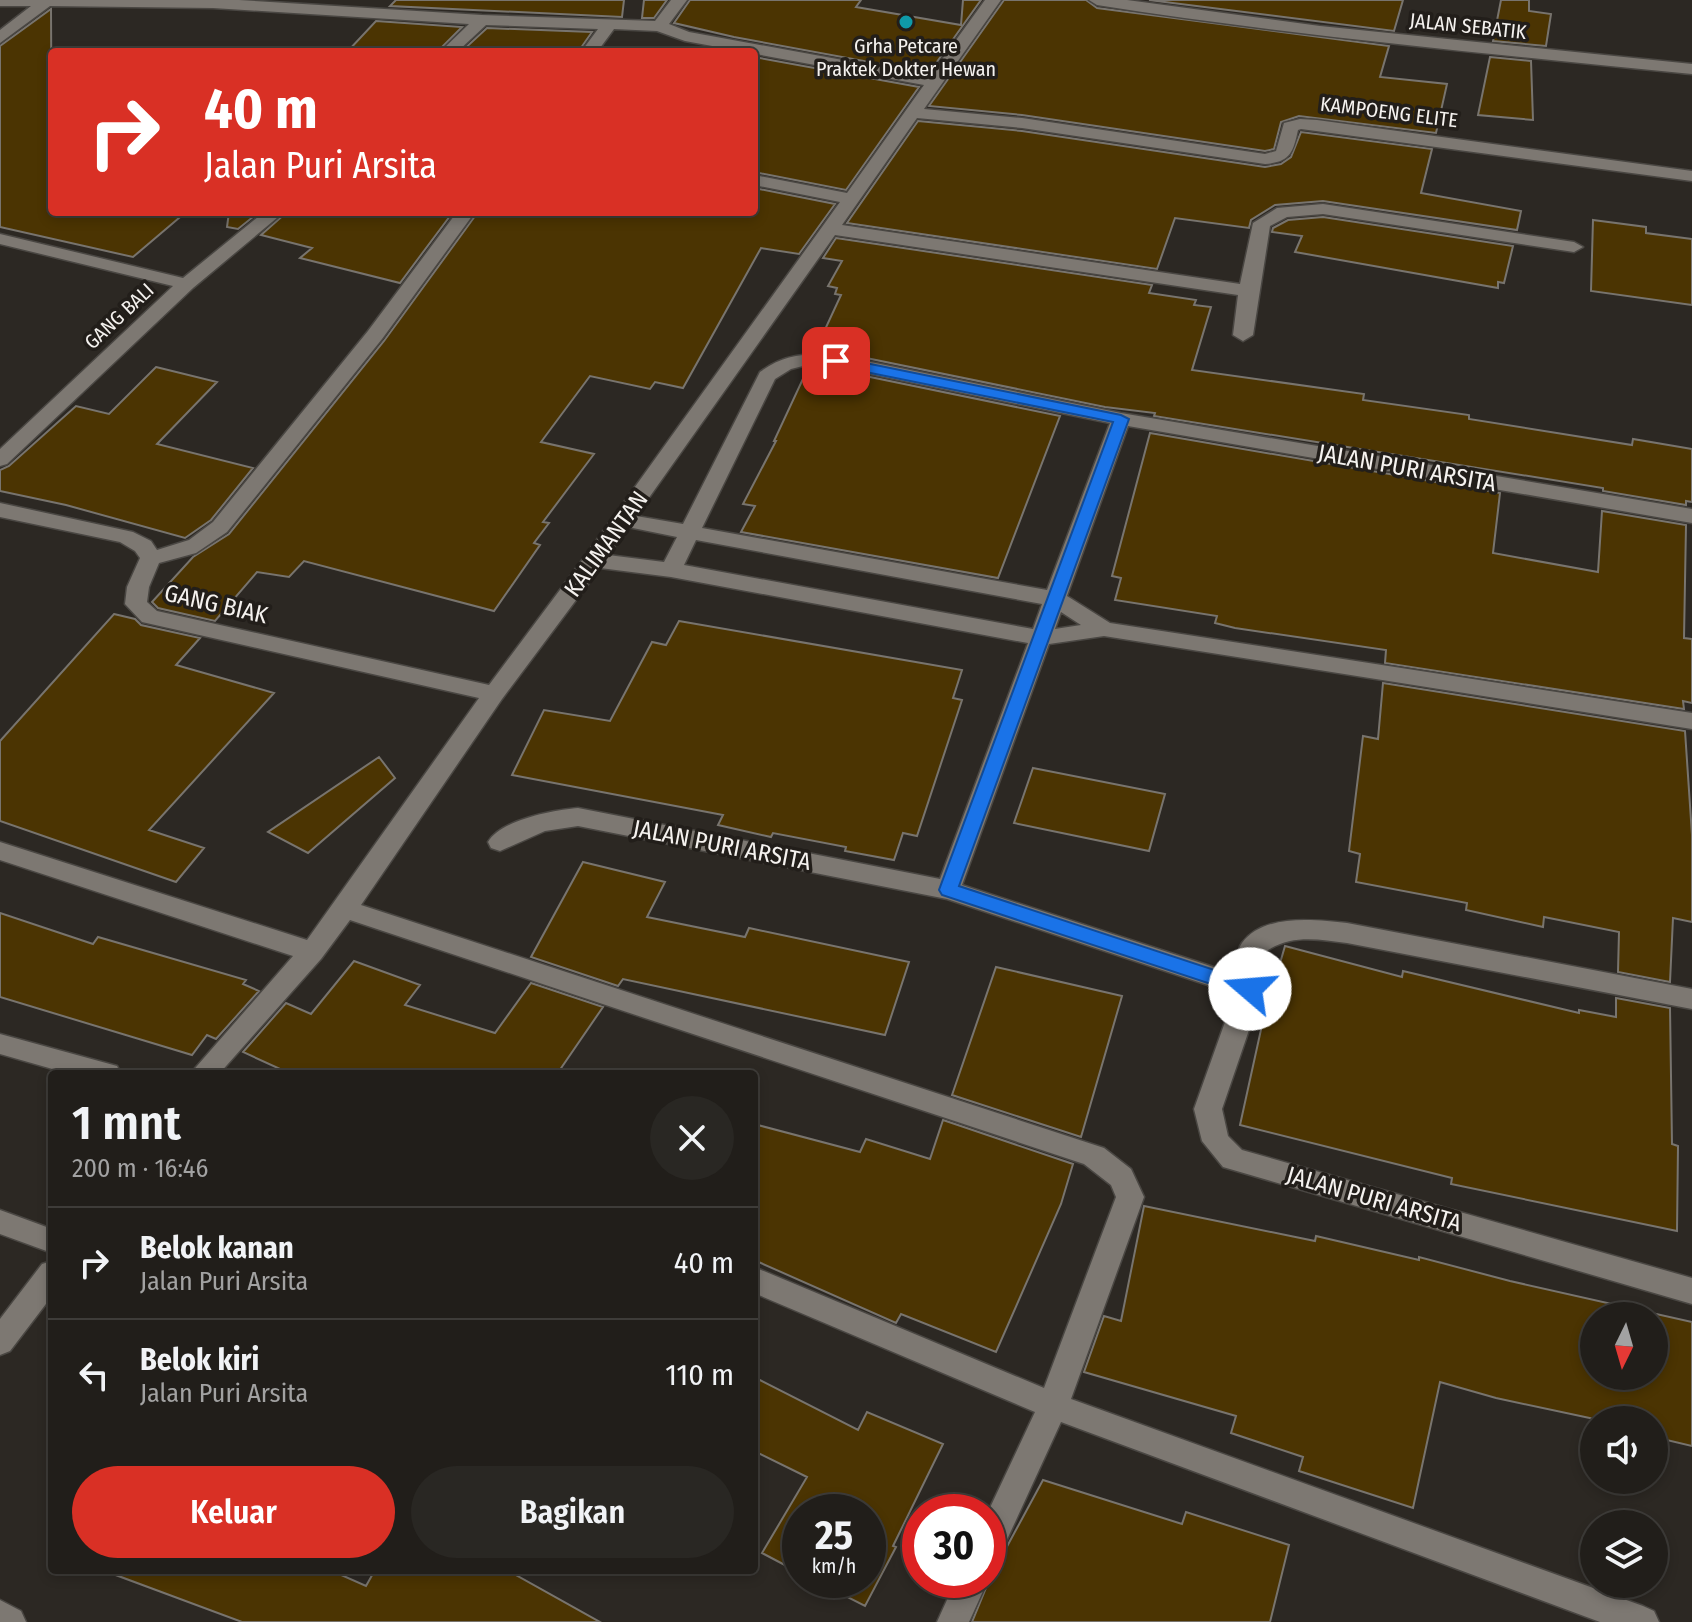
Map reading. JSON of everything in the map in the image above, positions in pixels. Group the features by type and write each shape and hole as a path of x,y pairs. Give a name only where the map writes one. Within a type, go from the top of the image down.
{"street":[{"path":"659,26 679,0"},
{"name":"KALIMANTAN","path":"216,1070 345,909 494,694 623,520 993,0"},
{"name":"JALAN SEBATIK","path":"1097,0 1174,13 1373,37 1692,69"},
{"path":"0,1 273,3 482,20 659,26 685,36 750,48"},
{"path":"0,38 46,2"},
{"path":"452,48 482,20"},
{"path":"592,48 608,26"},
{"path":"758,49 935,82"},
{"name":"KAMPOENG ELITE","path":"912,113 1022,123 1265,159 1277,158 1284,153 1290,127 1317,125 1692,176"},
{"path":"758,181 851,199"},
{"path":"1243,335 1248,291 1262,223 1283,212 1323,209 1574,247"},
{"name":"GANG BALI","path":"0,460 186,284 270,216"},
{"path":"151,558 186,552 204,543 220,527 375,335 463,216"},
{"path":"830,229 1248,291"},
{"path":"0,239 186,284"},
{"name":"JALAN PURI ARSITA","path":"671,570 687,532 767,376 786,361 836,361 1121,419 1692,516"},
{"path":"948,890 1121,419"},
{"name":"GANG BIAK","path":"0,510 126,537 143,546 151,558 138,587 136,604 150,617 494,694"},
{"path":"623,520 1055,599 1104,629"},
{"path":"594,560 671,570 1041,638 1104,629 1692,721"},
{"name":"JALAN PURI ARSITA","path":"500,842 528,825 550,819 578,817 948,890 1250,989"},
{"path":"0,851 312,952"},
{"path":"345,909 1094,1156 1121,1177 1130,1197 1053,1406 1006,1507"},
{"name":"JALAN PURI ARSITA","path":"1692,999 1347,933 1297,928 1271,933 1252,948 1250,989 1208,1109 1216,1141 1233,1159 1692,1291"},
{"path":"0,1044 94,1070"},
{"path":"0,1222 48,1240"},
{"path":"0,1342 48,1278"},
{"path":"758,1282 1053,1406 1643,1622"},
{"path":"953,1622 964,1598"},
{"path":"0,1616 10,1622"}],"building":[{"path":"396,0 624,0 622,17 390,6"},
{"path":"644,0 667,0 654,18 642,18"},
{"path":"690,0 861,0 856,7 961,25 963,0 981,0 929,73 674,23"},
{"path":"1004,0 1086,0 1097,8 1389,46 1380,77 1447,84 1436,133 1299,116 1281,122 1274,149 1265,151 1022,115 929,106"},
{"path":"1149,0 1403,0 1394,31"},
{"path":"1501,0 1529,0 1529,11 1551,14 1546,46 1493,41"},
{"path":"51,9 51,48 48,48 48,216 181,216 133,257 0,227 0,46"},
{"path":"376,21 462,27 441,48 351,48"},
{"path":"487,28 592,32 581,48 465,48"},
{"path":"1490,57 1531,61 1533,120 1478,115"},
{"path":"758,58 919,87 846,190 758,173"},
{"path":"918,121 1022,131 1265,167 1281,164 1291,157 1301,132 1432,149 1421,193 1521,211 1517,230 1323,201 1275,205 1251,220 1249,228 1175,218 1157,269 847,223"},
{"path":"758,189 835,204 799,254 761,248 683,388 655,382 650,389 590,376 541,442 594,454 543,522 549,523 534,543 540,545 494,611 304,561 289,577 257,572 215,621 158,608 152,602 193,557 229,534 384,341 475,216 758,216"},
{"path":"228,216 254,216 238,229 227,227"},
{"path":"282,216 450,216 400,283 300,258 312,248 261,235"},
{"path":"1323,217 1513,246 1504,283 1498,282 1498,288 1295,252 1302,236 1272,232 1273,228 1288,220"},
{"path":"1593,220 1646,227 1646,233 1692,239 1692,305 1591,291"},
{"path":"836,238 1152,285 1149,293 1196,300 1194,305 1211,307 1192,370 1364,394 1363,400 1469,415 1469,419 1632,445 1633,439 1692,449 1692,502 1686,501 1686,505 1603,491 1603,488 1154,416 1155,413 1105,407 837,352 815,351 841,295 835,294 837,288 828,286 842,261 823,258"},
{"path":"156,367 217,382 157,444 253,468 211,520 185,538 66,505 0,491 0,470 9,466 76,406 109,414"},
{"path":"808,368 836,370 1060,416 998,578 741,532 755,506 743,504 776,441"},
{"path":"1150,433 1500,493 1493,553 1598,572 1602,511 1686,525 1684,638 1692,639 1692,703 1683,701 1684,709 1385,663 1386,650 1235,628 1215,623 1217,616 1115,600 1121,578 1112,576"},
{"path":"114,614 135,619 141,625 200,638 176,665 274,693 149,830 204,848 176,882 0,821 0,741"},
{"path":"679,621 962,670 953,698 962,700 917,836 903,833 894,860 845,851 846,847 773,833 771,837 718,825 723,815 512,775 544,710 610,721 652,642 666,645"},
{"path":"1383,683 1685,731 1692,835 1692,922 1673,918 1670,982 1618,972 1619,932 1544,917 1543,927 1466,910 1467,903 1356,882 1360,854 1349,851 1363,736 1378,739"},
{"path":"379,757 395,778 308,853 268,832"},
{"path":"1033,768 1165,794 1149,851 1014,823"},
{"path":"583,862 665,882 647,917 745,937 749,928 909,962 885,1035 623,979 618,986 531,957"},
{"path":"0,913 93,944 98,937 246,980 243,984 259,991 216,1039 207,1035 192,1055 0,997"},
{"path":"1285,946 1402,977 1403,971 1579,1013 1579,1010 1616,1017 1616,998 1670,1008 1672,1144 1678,1146 1677,1231 1451,1184 1452,1178 1240,1125 1262,1025"},
{"path":"354,961 420,985 405,1005 495,1033 531,983 603,1007 560,1070 282,1070 243,1052 286,1003 311,1014"},
{"path":"996,967 1122,996 1081,1137 952,1095"},
{"path":"943,1120 1073,1164 1061,1204 996,1352 901,1314 896,1323 758,1262 758,1125 860,1152 866,1139 930,1159"},
{"path":"1144,1206 1315,1241 1316,1236 1419,1260 1419,1257 1603,1302 1580,1302 1580,1390 1668,1390 1668,1317 1692,1322 1692,1446 1668,1440 1668,1406 1580,1406 1580,1416 1440,1382 1413,1508 1299,1471 1303,1457 1231,1433 1236,1416 1084,1372 1104,1316 1121,1321"},
{"path":"758,1379 858,1430 867,1412 943,1444 918,1494 902,1494 902,1528 886,1566 886,1494 797,1494 807,1477 758,1453"},
{"path":"1043,1480 1182,1524 1186,1512 1289,1545 1270,1622 972,1622 982,1598 1006,1598 1006,1548"},
{"path":"782,1519 782,1564 762,1553"},
{"path":"113,1574 339,1574 366,1586 373,1574 514,1574 600,1622 242,1622"},
{"path":"849,1598 869,1598 865,1606"}],"place":[{"name":"Grha Petcare Praktek Dokter Hewan","path":"906,22"}],"route":[{"path":"836,361 1121,419 948,890 1250,989"}]}
